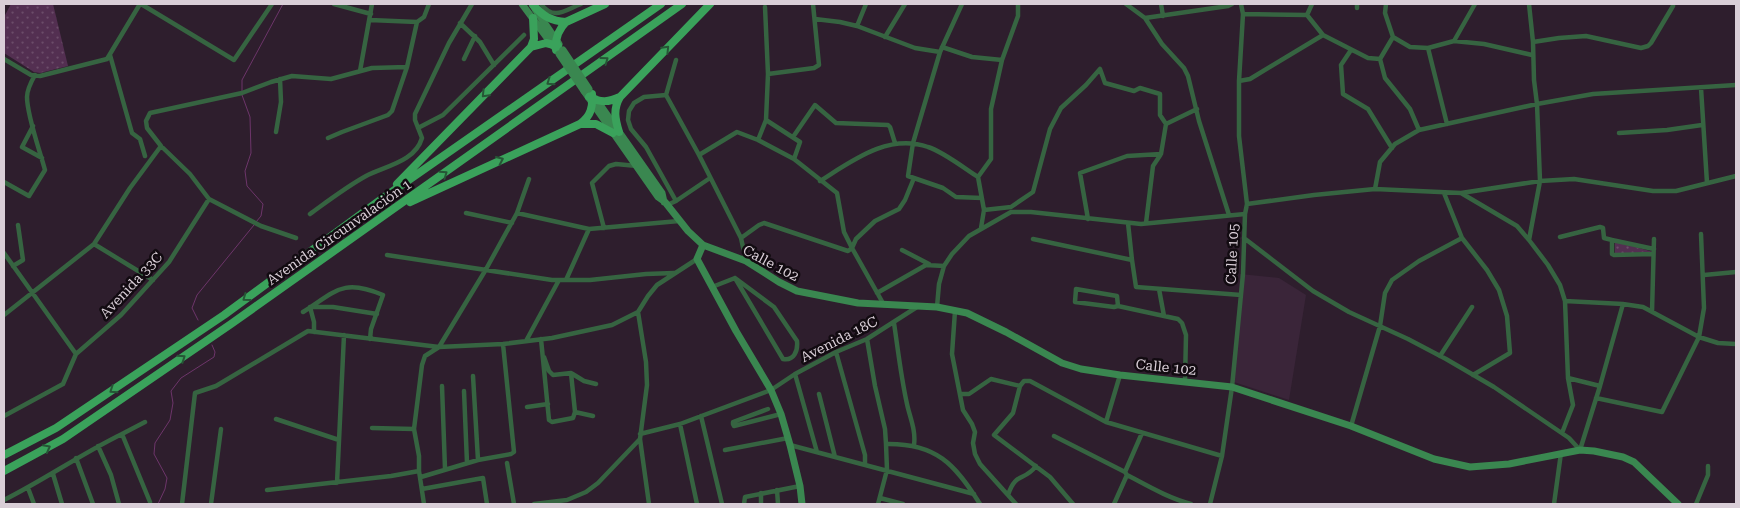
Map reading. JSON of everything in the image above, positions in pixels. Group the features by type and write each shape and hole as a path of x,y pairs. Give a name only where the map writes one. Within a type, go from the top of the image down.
{"main road":[{"path":"522,4 557,47"},
{"path":"532,4 557,47"},
{"path":"532,4 547,18 558,22 566,22"},
{"path":"557,47 561,26 605,4"},
{"name":"Avenida Circunvalación 1","path":"4,455 56,428 224,315 383,198 661,4"},
{"name":"Avenida Circunvalación 1","path":"4,471 63,439 239,318 682,4"},
{"path":"580,124 596,124 616,132 615,109 620,97 710,4"},
{"path":"383,198 531,47 534,39 532,18"},
{"path":"531,47 541,44 557,47"},
{"name":"Calle 102","path":"557,47 616,132 662,193 666,204"},
{"path":"392,210 580,124 590,113 591,96 606,102 620,97"},
{"name":"Calle 102","path":"616,132 636,166 658,197 703,245 746,261 797,291 858,303 937,307 967,313 1006,332 1062,364 1120,375 1232,387 1351,426 1434,459 1470,467 1509,464 1580,450 1623,457 1634,462 1678,504"},
{"path":"703,245 697,259 771,390 781,414 800,486 802,504"}],"street":[{"path":"4,59 32,75 40,76 107,60 140,4 234,60 272,4"},
{"path":"334,4 370,17 417,22 424,17 429,4"},
{"path":"360,71 372,4"},
{"path":"310,214 366,176 401,161 417,149 422,138 415,114 449,42 472,4"},
{"path":"541,4 551,13 558,14 581,4"},
{"path":"768,74 814,68 819,65 813,4"},
{"path":"858,26 866,4"},
{"path":"885,37 905,4"},
{"path":"962,4 941,50 913,143 908,176 943,188 956,197 982,198"},
{"path":"978,177 992,159 991,109 1002,60 1018,16 1018,4"},
{"path":"1126,4 1145,18 1162,44 1184,68 1191,84 1199,121 1229,215"},
{"path":"1162,4 1163,16"},
{"path":"1145,18 1163,16 1201,6 1228,6 1232,4"},
{"name":"Calle 105","path":"1210,504 1222,456 1232,387 1247,204 1239,136 1239,81 1243,14 1241,4"},
{"path":"1307,15 1312,4"},
{"path":"1386,4 1385,13 1393,37 1410,47 1428,48 1454,41 1484,44 1532,55"},
{"path":"1454,41 1475,4"},
{"path":"1529,4 1537,104 1540,181 1529,240"},
{"path":"1533,42 1586,36 1641,48 1651,43 1673,6"},
{"path":"758,140 766,120 768,74 764,7"},
{"path":"1243,14 1307,15"},
{"path":"1307,15 1323,35 1368,58 1380,59"},
{"path":"815,19 858,26 915,48 941,50 972,57 1002,60"},
{"path":"328,138 388,115 392,111 407,67 417,22"},
{"path":"460,23 475,36 487,51 494,65"},
{"path":"418,128 443,115 524,35"},
{"path":"1239,81 1250,79 1323,35"},
{"path":"464,59 475,36"},
{"path":"1393,37 1380,59 1385,78 1410,109 1420,130"},
{"path":"1428,48 1447,124"},
{"path":"1351,50 1341,65 1343,94 1368,110 1392,148"},
{"path":"110,55 132,133 140,139 144,156"},
{"path":"676,60 666,95 700,155 741,238 746,261"},
{"path":"296,238 261,226 230,212 209,199 190,174 161,146 147,128 146,121 150,113 242,92 292,76 331,79 372,68 407,67"},
{"path":"937,307 939,284 944,266 952,254 969,236 1011,210 1033,192 1050,129 1060,108 1086,85 1100,69 1105,83 1134,91 1140,88 1160,94 1160,115 1166,124 1161,154 1153,166 1146,223"},
{"path":"4,182 29,196 45,170 27,98 35,75"},
{"path":"276,132 281,102 280,79"},
{"path":"1375,190 1380,162 1392,148 1420,130 1537,104 1593,94 1736,85"},
{"path":"1701,88 1707,183"},
{"path":"666,95 644,97 634,103 629,112 628,120 631,129 646,147 676,201"},
{"path":"793,137 815,104 836,123 890,125 895,143"},
{"path":"1166,124 1197,109"},
{"path":"766,120 800,142 794,159"},
{"path":"1618,134 1702,125"},
{"path":"33,126 22,147 42,158"},
{"path":"700,155 735,132 758,140 794,159 837,193 844,232 884,305"},
{"path":"820,180 873,150 895,143 913,143 930,147 978,177 984,210 982,228"},
{"path":"4,315 94,244 130,188 161,146"},
{"path":"1088,219 1080,173 1126,156 1161,154"},
{"path":"604,228 592,183 609,166 616,164 636,166"},
{"path":"1247,204 1314,195 1375,190 1444,194 1461,193 1540,181 1574,179 1653,191 1676,191 1736,176"},
{"path":"666,204 676,201 710,178"},
{"path":"741,238 764,223 848,251 852,248 856,239 875,221 899,209 914,178"},
{"path":"424,504 414,429 424,356 439,347 485,271 517,213 529,179"},
{"path":"1461,193 1517,226 1548,264 1560,285 1565,301 1568,378 1573,404 1562,433"},
{"path":"1444,194 1462,238 1487,270 1499,290 1507,316 1510,353 1473,375"},
{"name":"Avenida 33C","path":"76,354 120,315 169,262 209,199"},
{"path":"984,210 1011,210 1128,223 1245,214"},
{"path":"466,213 512,223"},
{"path":"517,213 589,229 679,221"},
{"path":"1128,223 1136,287 1241,295"},
{"path":"13,266 23,260 18,225"},
{"path":"1560,237 1600,227 1603,230 1604,238 1654,251"},
{"path":"566,280 589,229"},
{"path":"1596,398 1662,412 1699,337 1704,308 1702,234"},
{"path":"1244,238 1313,291 1349,312 1440,356 1473,375 1562,433 1580,450"},
{"path":"1351,426 1380,326 1385,293 1392,280 1419,261 1462,238"},
{"path":"1033,239 1132,260"},
{"path":"1652,312 1654,239"},
{"path":"1612,240 1612,254 1614,256 1654,251"},
{"path":"94,244 153,280"},
{"path":"902,250 930,265"},
{"path":"4,253 76,354 63,384 4,416"},
{"path":"387,255 485,271 560,280 590,280 674,273"},
{"path":"182,504 195,393 216,386 308,331 439,347 541,340 612,325 638,312 657,285 697,259"},
{"path":"877,293 926,265 944,266"},
{"path":"1704,275 1736,272"},
{"path":"712,287 735,278"},
{"path":"735,278 774,306 797,342 798,348 792,358 788,360 783,359 735,278"},
{"path":"526,341 560,280"},
{"path":"303,312 340,288 361,287 383,295 371,329 370,339"},
{"path":"1118,306 1117,296 1076,289 1075,302 1118,306 1178,319 1185,329 1186,336 1185,382"},
{"path":"1159,289 1164,316"},
{"path":"1565,301 1623,304 1642,307 1699,337 1718,344 1736,344"},
{"path":"1580,450 1623,304"},
{"path":"1440,356 1472,306"},
{"path":"310,307 333,307 376,314"},
{"path":"310,307 314,322 314,332"},
{"name":"Avenida 18C","path":"640,436 680,424 771,390 795,374 836,352 868,339 917,307"},
{"path":"954,311 952,354 963,410 972,424 974,432 973,444 975,454 980,464 1016,504"},
{"path":"638,312 646,362 647,385 640,436 649,504"},
{"path":"894,323 907,404 914,426 914,445"},
{"path":"337,483 344,335"},
{"path":"868,339 875,386 885,428 886,444 887,470 878,504"},
{"path":"541,340 550,422 573,418 571,373"},
{"path":"420,476 514,452 503,344"},
{"path":"836,352 865,455 865,464"},
{"path":"543,356 549,370 554,375 571,373 584,381 596,384"},
{"path":"795,374 817,452"},
{"path":"1106,422 1120,375"},
{"path":"474,376 478,460"},
{"path":"1568,378 1600,386"},
{"path":"960,394 969,394 991,379 1020,386"},
{"path":"1073,504 1050,477 994,434 1012,413 1020,386 1024,381 1030,381 1106,422 1222,456"},
{"path":"442,386 445,469"},
{"path":"464,391 467,463"},
{"path":"819,394 835,457"},
{"path":"527,407 548,404"},
{"path":"768,409 733,422 733,425 781,414"},
{"path":"574,412 593,416"},
{"path":"701,416 722,504"},
{"path":"276,418 339,440"},
{"path":"4,500 53,474 76,458 145,422"},
{"path":"680,424 696,504"},
{"path":"372,428 414,429"},
{"path":"211,504 220,429"},
{"path":"1114,504 1142,433"},
{"path":"122,434 150,502"},
{"path":"563,504 586,492 598,483 640,436"},
{"path":"1054,436 1174,499 1191,504"},
{"path":"725,450 789,442 817,452 974,494"},
{"path":"886,444 914,445 932,452 950,463 980,504"},
{"path":"98,446 111,475 119,504"},
{"path":"1554,504 1561,453"},
{"path":"76,458 93,504"},
{"path":"507,463 514,504"},
{"path":"1008,495 1015,480 1031,473 1036,466"},
{"path":"1696,504 1708,475 1708,466"},
{"path":"267,490 337,483 419,471"},
{"path":"53,474 62,504"},
{"path":"422,489 483,478 487,504"},
{"path":"744,504 745,497 800,486"},
{"path":"28,488 34,504"},
{"path":"777,490 778,504"},
{"path":"761,493 761,504"},
{"path":"880,498 903,504"},
{"path":"534,504 568,500"}],"shaded area":[{"path":"11,4 53,4 68,66 40,73 34,72 4,53 4,17"},
{"path":"1615,241 1653,252 1615,254"},
{"path":"1240,274 1279,278 1306,295 1289,400 1234,382"}],"waterway":[{"path":"242,91 242,80 283,4"},
{"path":"242,95 250,117 251,153 245,171 247,186 263,204 261,216 256,222"},
{"path":"198,320 192,308 197,295 254,225"},
{"path":"158,504 165,489 167,478 154,454 155,443 170,420 173,403 171,391 181,378 214,357 215,352 212,345"}]}
